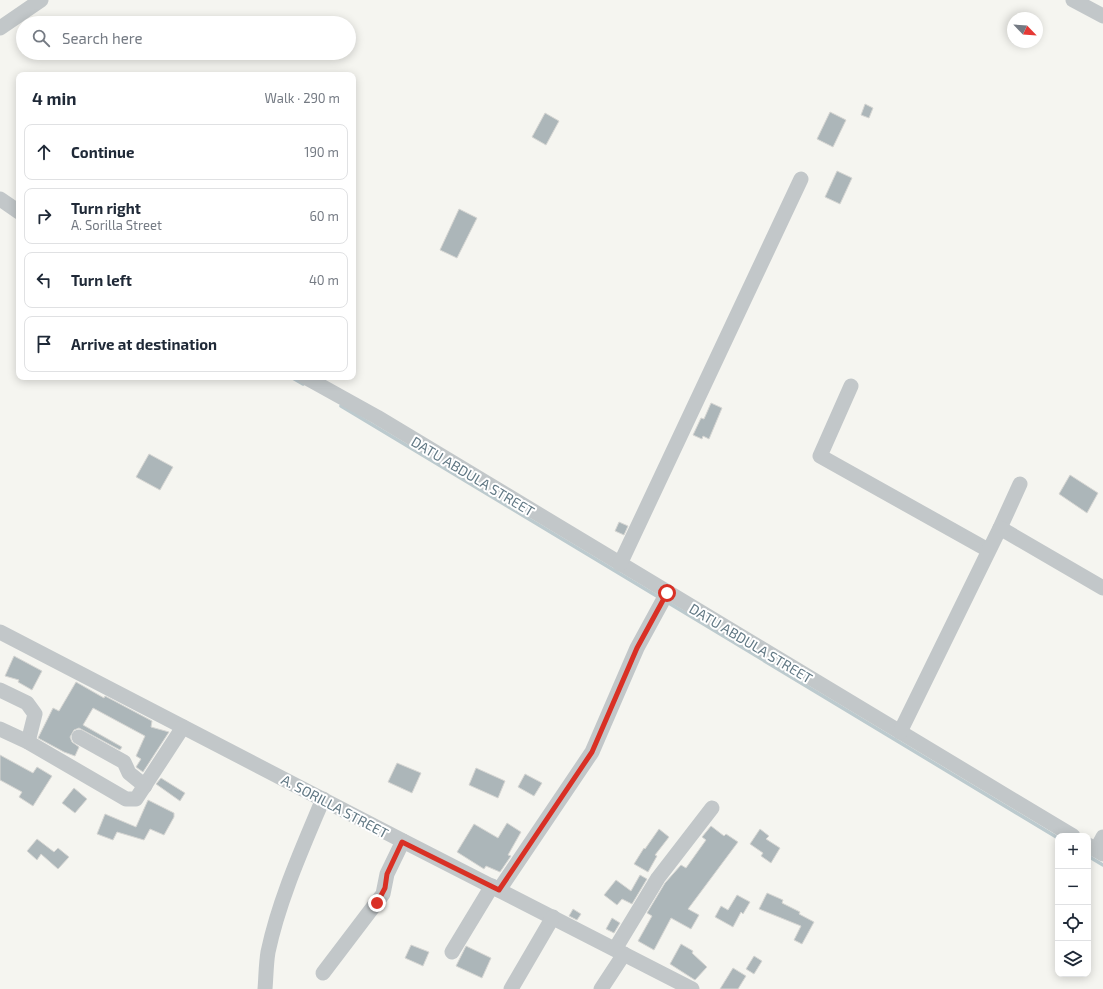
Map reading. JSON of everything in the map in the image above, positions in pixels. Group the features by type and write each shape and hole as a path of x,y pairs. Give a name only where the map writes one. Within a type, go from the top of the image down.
{"street":[{"path":"18,16 41,0"},
{"path":"1073,0 1103,16"},
{"path":"0,28 16,17"},
{"path":"620,564 801,179"},
{"path":"0,200 16,210"},
{"name":"DATU ABDULA STREET","path":"310,380 376,417 1068,833"},
{"path":"851,386 820,456 988,550"},
{"path":"900,732 932,670 1020,484"},
{"path":"1000,528 1103,588"},
{"path":"452,952 495,888 592,752 637,648 667,593"},
{"name":"A. SORILLA STREET","path":"0,632 402,842 553,917 692,989"},
{"path":"0,690 27,703 35,714 28,742"},
{"path":"0,729 28,742 126,799 136,799 183,727"},
{"path":"79,737 124,762 129,773 145,786"},
{"path":"265,989 268,954 273,931 298,859 322,799"},
{"path":"601,989 663,872 712,808"},
{"path":"323,973 383,894 387,874 402,842"},
{"path":"511,989 553,917"}],"building":[{"path":"865,104 873,108 869,118 861,115"},
{"path":"830,112 846,120 833,147 817,139"},
{"path":"545,113 559,121 546,145 532,137"},
{"path":"837,171 852,178 840,204 825,197"},
{"path":"459,209 477,218 457,258 440,250"},
{"path":"711,403 722,408 709,439 703,436 702,439 693,435 701,418 704,419"},
{"path":"149,454 173,467 160,490 136,477"},
{"path":"1070,475 1098,493 1087,513 1059,494"},
{"path":"619,522 628,526 624,535 615,531"},
{"path":"14,656 42,671 32,690 18,682 19,680 5,676"},
{"path":"76,682 104,698 105,696 152,721 151,727 169,732 143,772 136,767 141,759 136,756 145,736 93,708 83,725 122,747 120,750 79,728 74,730 70,737 72,742 79,747 75,756 64,752 38,738 53,708 59,711"},
{"path":"0,755 33,773 37,767 52,776 33,806 19,797 22,792 0,780"},
{"path":"397,763 421,773 412,793 388,782"},
{"path":"476,768 505,781 498,798 469,785"},
{"path":"525,774 542,783 534,796 518,787"},
{"path":"161,778 185,793 180,801 156,784"},
{"path":"74,788 87,799 75,813 62,803"},
{"path":"148,800 174,813 174,817 164,835 150,829 144,840 117,832 113,840 97,834 105,814 136,827"},
{"path":"507,823 521,832 508,855 511,856 500,872 486,866 484,869 457,852 474,824 498,838"},
{"path":"711,826 724,836 726,834 738,842 688,909 699,915 691,929 671,918 654,950 638,941 652,916 647,913 665,883 681,865 686,868 706,840 702,837"},
{"path":"659,829 669,837 655,855 657,856 648,872 634,864"},
{"path":"760,829 769,836 766,839 780,848 771,863 761,856 763,853 750,844"},
{"path":"37,839 54,852 58,848 69,857 58,869 41,854 37,860 27,851"},
{"path":"640,875 647,879 632,904 622,899 617,905 604,895 616,880 631,891"},
{"path":"767,893 783,900 782,903 800,912 799,914 814,922 802,944 794,940 801,926 759,909"},
{"path":"737,895 750,902 743,914 741,912 733,927 715,917 721,906 728,910"},
{"path":"573,909 581,914 577,920 569,916"},
{"path":"612,918 620,923 614,933 606,929"},
{"path":"681,944 693,951 692,953 707,967 695,980 670,964"},
{"path":"411,945 429,952 423,966 405,958"},
{"path":"466,946 491,958 482,978 456,966"},
{"path":"754,956 762,961 754,974 746,969"},
{"path":"733,968 746,976 738,989 720,989"}],"waterway":[{"path":"296,380 303,384"},
{"path":"341,406 660,598"},
{"path":"667,602 1055,836"},
{"path":"1091,858 1103,865"}],"route":[{"path":"377,903 383,894 387,874 402,842 499,890 592,752 637,648 667,593"}]}
